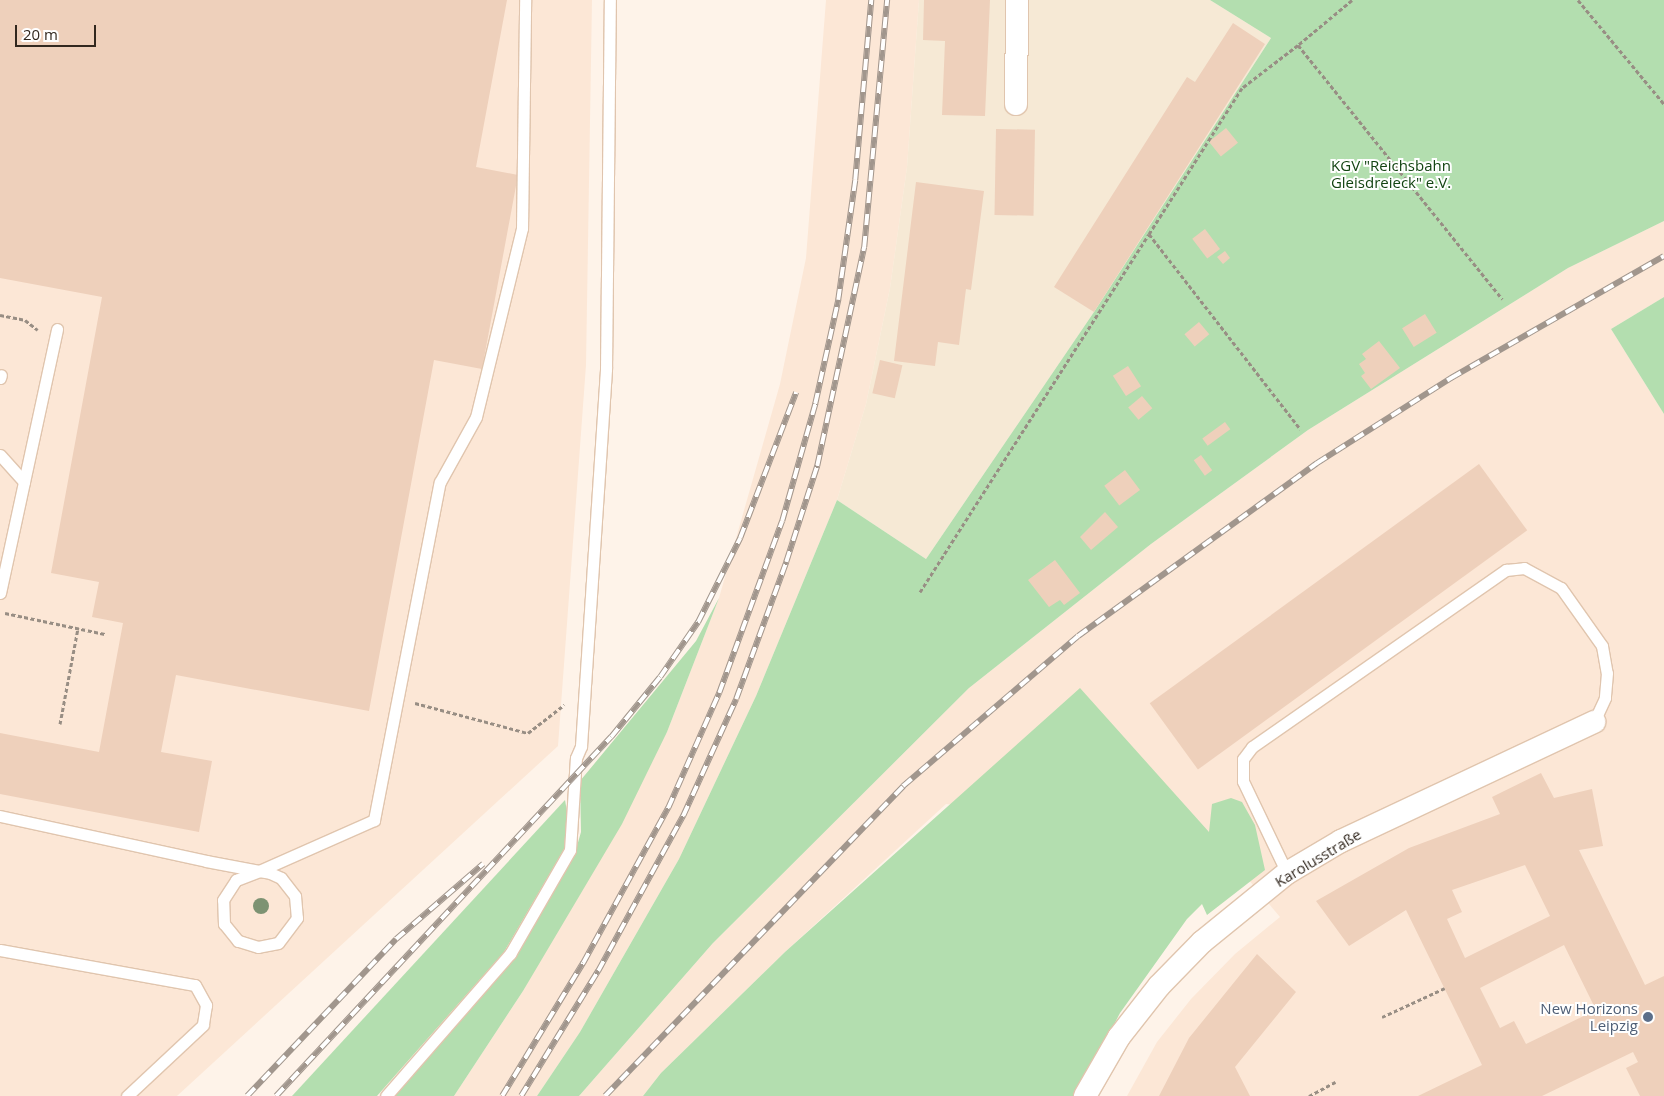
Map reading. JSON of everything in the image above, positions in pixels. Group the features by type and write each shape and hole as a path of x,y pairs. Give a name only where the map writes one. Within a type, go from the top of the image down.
{"street":[{"path":"1016,104 1017,0"},
{"name":"Karolusstraße","path":"1086,1096 1119,1037 1159,986 1234,914 1287,872 1341,841 1594,722"}],"lane":[{"path":"0,816 259,871 281,878 292,891 298,908 286,936 258,948 243,944 230,934 222,913 228,889 241,877 259,871 374,820 440,482 476,417 522,228 525,0"},
{"path":"386,1096 510,954 570,850 584,702 606,369 610,0"},
{"path":"0,592 58,329"},
{"path":"0,455 24,482"},
{"path":"1287,872 1243,781 1243,759 1252,747 1506,570 1524,568 1561,588 1602,646 1607,673 1605,698 1594,722"},
{"path":"0,950 195,985 206,1005 203,1025 126,1096"}],"path":[{"path":"920,592 1242,88 1352,0"},
{"path":"1578,0 1664,104"},
{"path":"1298,45 1502,299"},
{"path":"1149,234 1300,429"},
{"path":"0,315 25,320 54,344"},
{"path":"0,611 105,634"},
{"path":"60,724 78,628"},
{"path":"398,698 528,733 561,705 584,702"},
{"path":"1382,1017 1445,988"},
{"path":"1309,1096 1335,1082"}],"shaded area":[{"path":"0,0 592,0 586,365 558,746 177,1096 0,1096"},
{"path":"826,0 919,0 907,167 890,288 866,404 837,500 756,696 679,859 580,1032 537,1096 454,1096 523,991 667,732 719,598 780,384 806,258"},
{"path":"919,0 1210,0 1271,38 1094,312 926,559 837,500 866,404 890,288 907,167"},
{"path":"1664,221 1664,297 1611,329 1664,414 1664,1096 1127,1096 1157,1042 1191,999 1235,954 1280,917 1209,833 946,804 785,952 661,1073 643,1096 579,1096 713,943 969,688 1151,544 1308,430 1568,268"}],"green space":[{"name":"KGV \"Reichsbahn Gleisdreieck\" e.V.","path":"1210,0 1664,0 1664,221 1568,268 1308,430 1151,544 969,688 713,943 579,1096 537,1096 580,1032 679,859 756,696 837,500 926,559 1094,312 1271,38"},
{"path":"1664,297 1664,414 1611,329"},
{"path":"719,598 667,732 622,824 523,991 454,1096 394,1096 514,958 575,853 581,832 580,781 696,641"},
{"path":"1080,688 1209,832 1212,804 1231,798 1242,802 1255,825 1265,870 1207,915 1202,904 1187,919 1120,1013 1077,1096 643,1096 661,1073 785,952"},
{"path":"565,800 569,823 564,849 504,952 377,1096 292,1096"}],"building":[{"path":"0,0 507,0 476,167 518,175 482,369 434,360 369,711 176,675 161,752 212,761 199,832 0,794 0,733 99,752 123,623 92,617 99,582 51,573 102,297 0,278"},
{"path":"924,0 990,0 985,116 942,115 945,41 923,40"},
{"path":"1233,23 1265,44 1094,312 1054,287 1187,77 1195,82"},
{"path":"1226,128 1238,143 1221,157 1209,142"},
{"path":"996,129 1035,130 1033,216 994,215"},
{"path":"916,182 984,191 971,290 966,289 959,345 938,342 935,366 894,361"},
{"path":"1205,229 1220,249 1207,259 1192,239"},
{"path":"1225,251 1230,258 1223,264 1217,257"},
{"path":"1425,314 1437,333 1414,347 1402,328"},
{"path":"1199,322 1209,334 1195,346 1184,334"},
{"path":"1379,341 1400,368 1371,389 1361,376 1365,373 1359,364 1366,359 1362,354"},
{"path":"880,360 902,365 895,398 872,393"},
{"path":"1128,366 1141,386 1126,396 1113,376"},
{"path":"1142,396 1152,408 1138,420 1128,408"},
{"path":"1225,422 1230,429 1208,446 1202,438"},
{"path":"1201,455 1212,470 1205,476 1194,460"},
{"path":"1479,464 1527,530 1198,770 1150,703"},
{"path":"1125,470 1140,490 1119,506 1104,486"},
{"path":"1105,512 1118,527 1091,550 1080,537"},
{"path":"1055,560 1080,593 1064,605 1060,600 1049,607 1028,580"},
{"path":"1541,773 1554,798 1592,789 1603,846 1579,850 1645,985 1664,976 1664,1096 1640,1096 1626,1068 1638,1062 1633,1052 1542,1096 1418,1096 1482,1065 1406,910 1349,946 1316,901 1409,848 1500,814 1492,797","holes":["1525,865 1550,916 1465,958 1447,919 1462,912 1452,890","1564,945 1596,1010 1526,1044 1514,1021 1500,1028 1480,988"]},
{"path":"1257,954 1296,992 1235,1067 1250,1096 1159,1096 1189,1038"}],"railway":[{"path":"502,1096 583,963 668,808 719,693 782,521 815,404 838,300 855,180 871,0"},
{"path":"521,1096 598,971 683,816 736,699 786,562 817,466 864,247 887,0"},
{"path":"605,1096 903,786 1078,636 1317,463 1451,378 1664,256"},
{"path":"276,1096 611,737 660,677 698,622 740,538 796,392"},
{"path":"247,1096 396,939 483,864"}],"place":[{"name":"New Horizons Leipzig","path":"1648,1017"}]}
